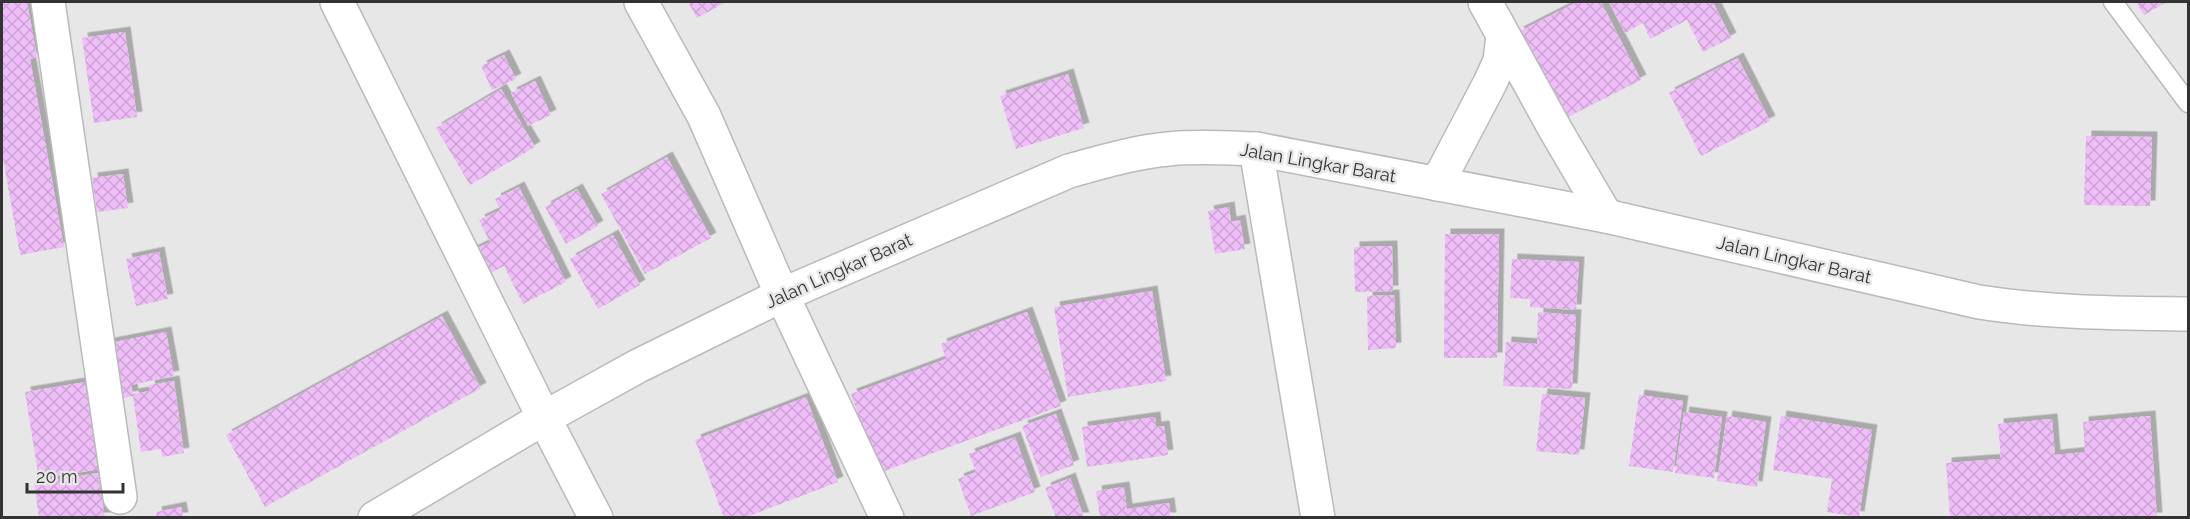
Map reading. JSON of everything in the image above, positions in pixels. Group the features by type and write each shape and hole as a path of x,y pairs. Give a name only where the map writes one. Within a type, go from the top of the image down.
{"main road":[{"path":"48,2 120,497"},
{"path":"337,2 596,518"},
{"path":"641,2 704,116 782,295 888,518"},
{"path":"1485,2 1606,216"},
{"path":"1437,184 1500,61 1503,36"},
{"name":"Jalan Lingkar Barat","path":"375,518 544,418 638,366 782,295 1069,171 1116,158 1168,149 1213,147 1256,150 1437,184 1606,216 1979,302 2078,313 2188,314"},
{"path":"1256,150 1318,518"}],"lane":[{"path":"2113,2 2188,103"}],"building":[{"path":"2,2 27,2 37,57 30,59 64,247 20,255 2,152"},
{"path":"688,2 726,2 697,18"},
{"path":"1577,2 1601,2 1641,80 1562,120 1518,32"},
{"path":"1609,2 1713,2 1731,38 1703,52 1687,20 1650,39 1643,23 1625,33"},
{"path":"2136,2 2167,2 2144,15"},
{"path":"125,32 137,117 94,123 82,38"},
{"path":"504,55 516,79 492,90 481,66"},
{"path":"1738,58 1770,121 1701,156 1669,93"},
{"path":"1068,74 1084,128 1016,149 1000,96"},
{"path":"535,81 551,115 528,126 511,93"},
{"path":"501,89 535,147 470,185 436,128"},
{"path":"2086,136 2152,137 2150,206 2084,205"},
{"path":"667,157 711,238 645,274 601,194"},
{"path":"123,174 128,208 97,212 92,178"},
{"path":"519,187 566,282 523,304 504,266 483,277 471,251 490,242 479,220 500,210 495,199"},
{"path":"577,189 598,226 566,244 545,207"},
{"path":"1229,207 1231,222 1240,220 1245,249 1215,254 1208,211"},
{"path":"1445,234 1499,234 1497,358 1444,358"},
{"path":"613,235 640,285 598,309 570,259"},
{"path":"1392,246 1393,291 1355,292 1354,247"},
{"path":"159,252 168,299 136,306 126,259"},
{"path":"1512,259 1579,262 1576,310 1530,307 1530,299 1510,298"},
{"path":"1152,291 1166,381 1068,397 1054,307"},
{"path":"1394,295 1396,348 1368,350 1367,296"},
{"path":"1027,312 1061,406 879,473 851,394 946,359 941,344"},
{"path":"1538,312 1576,315 1572,389 1503,386 1506,342 1537,344"},
{"path":"442,316 481,388 265,507 226,435"},
{"path":"166,332 174,376 131,385 133,394 150,391 149,385 174,381 184,453 162,457 161,449 141,452 133,396 111,401 99,345"},
{"path":"86,382 100,469 39,479 25,392"},
{"path":"1542,394 1585,398 1579,455 1536,451"},
{"path":"1639,395 1683,401 1673,472 1629,466"},
{"path":"806,397 838,482 744,518 724,518 695,440"},
{"path":"1684,412 1722,417 1714,478 1675,473"},
{"path":"1056,414 1074,465 1041,477 1022,426"},
{"path":"1727,416 1766,422 1757,487 1717,481"},
{"path":"1781,416 1872,430 1859,517 1827,512 1832,479 1773,470"},
{"path":"2150,416 2157,518 1950,518 1946,463 2001,459 1998,424 2052,419 2055,455 2085,452 2083,422"},
{"path":"1155,417 1156,427 1164,426 1168,455 1087,467 1082,427"},
{"path":"1015,437 1035,492 971,516 958,479 976,472 969,454"},
{"path":"98,473 105,518 39,518 34,483"},
{"path":"1070,478 1084,518 1056,518 1045,488"},
{"path":"1124,487 1127,509 1169,503 1171,518 1100,518 1096,491"},
{"path":"181,507 183,518 157,518 156,512"}]}
